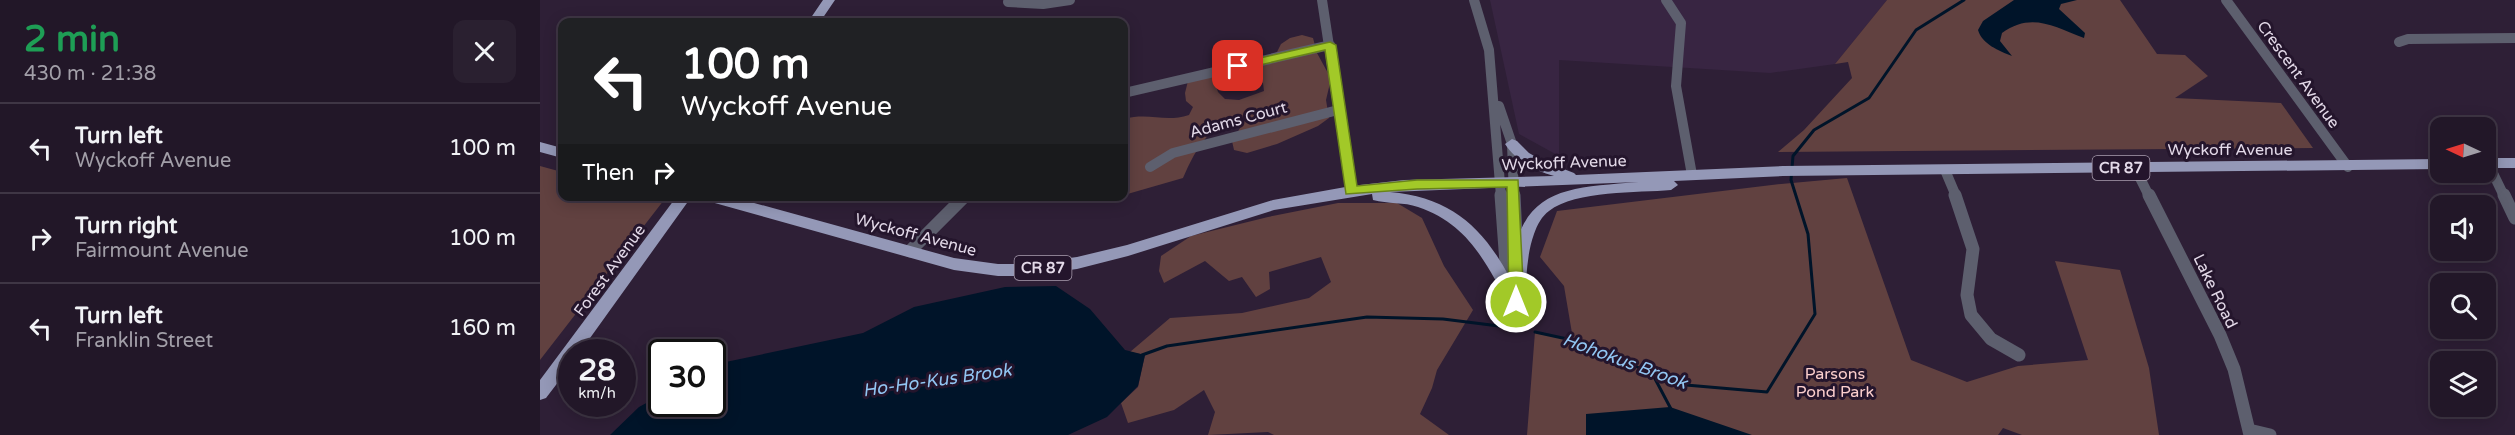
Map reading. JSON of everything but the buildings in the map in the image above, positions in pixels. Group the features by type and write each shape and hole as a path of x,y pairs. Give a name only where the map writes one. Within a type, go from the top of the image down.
{"main road":[{"path":"817,18 829,0"},
{"path":"1512,144 1521,157 1539,167 1581,180"},
{"path":"540,147 558,152"},
{"path":"2496,163 2515,163"},
{"name":"Wyckoff Avenue","path":"727,201 974,268 998,270 1050,268 1128,250 1239,215 1315,197 1417,184 1507,183 1783,171 2430,164"},
{"path":"1516,302 1524,239 1531,222 1553,202 1575,195 1692,183 1739,173"},
{"path":"1315,197 1390,196 1411,199 1442,211 1460,222 1484,246 1516,302"},
{"name":"Forest Avenue","path":"540,393 602,313 681,201"}],"street":[{"path":"1008,2 1043,4 1070,0"},
{"path":"1322,0 1351,191"},
{"path":"1474,0 1489,50 1507,183"},
{"path":"1666,0 1681,23 1676,86 1692,175"},
{"name":"Crescent Avenue","path":"2226,0 2348,166"},
{"path":"2399,42 2408,39 2515,38"},
{"path":"1128,92 1330,45"},
{"path":"1495,96 1512,144 1507,183 1506,263 1516,302"},
{"name":"Adams Court","path":"1150,168 1173,153 1338,110"},
{"name":"Lake Road","path":"2135,168 2220,335 2234,369 2249,433"},
{"path":"1945,170 1970,234 1973,251 1973,267 1967,292 1970,313 1997,344 2019,355"},
{"path":"2496,181 2515,218"},
{"path":"910,251 960,201"},
{"path":"2249,433 2270,435"}],"shaded area":[{"path":"1490,0 1887,0 1835,64 1770,73 1559,60 1559,156 1519,134"}],"green space":[{"path":"1887,0 2120,0 2157,54 2185,55 2208,76 2175,98 2281,103 2313,148 1778,152 1804,130 1852,78 1848,62 1835,64"},
{"path":"1302,35 1313,38 1317,53 1329,75 1330,83 1326,100 1329,118 1318,126 1277,144 1247,153 1234,150 1232,141 1247,117 1224,123 1215,129 1200,146 1183,178 1128,194 1128,118 1172,118 1189,115 1193,107 1186,101 1185,93 1189,77 1213,76 1218,92 1225,99 1239,100 1264,91 1263,83 1245,74 1247,66 1277,52 1281,44 1290,38"},
{"path":"540,166 558,171 558,201 663,201 540,360"},
{"name":"Parsons Pond Park","path":"1847,178 1911,360 1967,382 2018,366 2088,360 2055,261 2120,270 2149,368 2159,435 2022,435 2003,428 1998,435 1527,435 1535,332 1573,339 1564,286 1540,257 1557,211"},
{"path":"1049,201 1077,201 1056,203"},
{"path":"1338,203 1397,203 1422,218 1444,266 1473,310 1437,370 1432,388 1420,414 1449,435 1274,435 1268,432 1208,435 1215,412 1204,390 1174,410 1128,423 1121,403 1138,387 1145,355 1130,352 1170,318 1242,313 1309,298 1331,282 1321,257 1269,272 1270,289 1256,297 1242,277 1229,281 1205,261 1164,283 1159,271 1161,256 1191,236"}],"water":[{"path":"2014,0 2077,0 2061,4 2059,9 2085,33 2084,38 2042,23 2023,23 2002,33 2000,41 2012,56 1997,49 1983,39 1978,30 1983,21"},
{"name":"Ho-Ho-Kus Brook","path":"1056,286 1090,309 1125,350 1145,355 1138,386 1107,417 1068,435 610,435 629,417 636,417 636,410 648,402 648,417 726,417 726,362 863,333 914,307 1005,287"},
{"path":"1670,407 1752,435 1586,435 1586,414"}],"waterway":[{"name":"Hohokus Brook","path":"1535,332 1581,342 1653,374 1686,385 1767,392 1815,314 1808,234 1791,180 1793,156 1814,130 1869,98 1916,30 1964,0"},
{"name":"Hohokus Brook","path":"1142,355 1167,346 1367,317 1443,319 1499,326"},
{"path":"1653,375 1671,409"}],"route":[{"path":"1238,66 1330,45 1351,191 1417,184 1514,183 1517,236 1516,302"}]}
